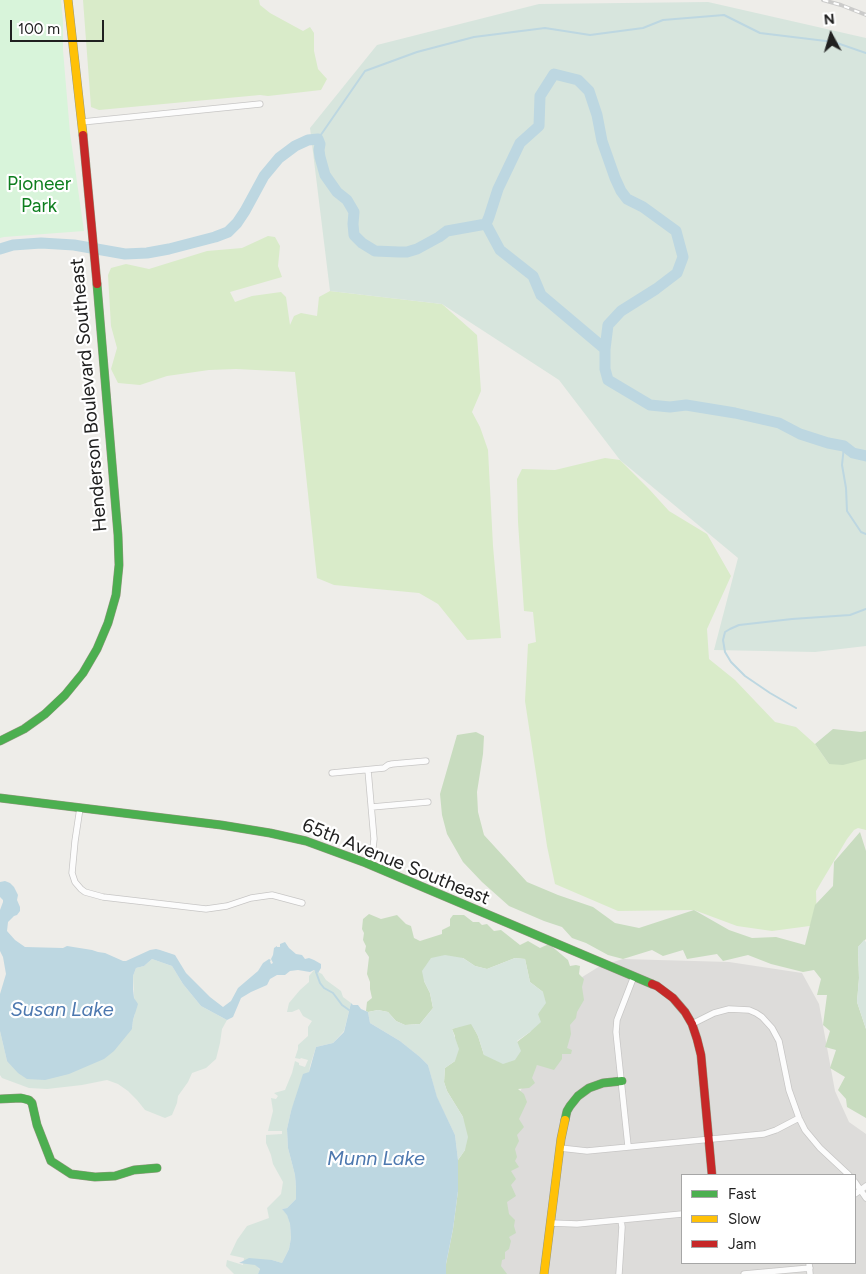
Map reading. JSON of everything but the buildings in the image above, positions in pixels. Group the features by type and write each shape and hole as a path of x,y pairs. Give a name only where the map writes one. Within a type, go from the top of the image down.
{"street":[{"name":"Henderson Boulevard Southeast","path":"0,741 24,728 56,705 90,661 108,623 116,595 119,565 92,224 68,0"},
{"path":"82,122 260,104"},
{"path":"332,773 384,768 388,764 426,762"},
{"path":"366,863 373,848 374,839 368,770"},
{"name":"65th Avenue Southeast","path":"0,798 221,825 279,834 306,841 366,863 657,986 673,998 685,1012 692,1024 697,1039 712,1174"},
{"path":"372,807 428,802"},
{"path":"80,808 72,873 75,882 85,892 103,897 206,909 272,895 302,903"},
{"path":"628,1146 616,1032 617,1020 634,976"},
{"path":"692,1024 714,1013 729,1009 749,1010 762,1017 772,1028 779,1041 789,1090 805,1130 820,1148 848,1174"},
{"path":"544,1274 560,1148 567,1111 583,1092 596,1085 622,1081"},
{"path":"0,1099 21,1098 32,1103 37,1125 51,1161 71,1174 96,1177 115,1176 134,1170 157,1168"},
{"path":"560,1148 587,1151 764,1134 799,1118"},
{"path":"863,1188 866,1198"},
{"path":"551,1223 577,1224 681,1214"},
{"path":"619,1274 621,1220"},
{"path":"744,1274 810,1268"}],"shaded area":[{"path":"708,2 866,38 866,646 815,652 714,650 738,558 620,460 559,380 442,304 330,291 310,128 377,45 539,4"},
{"path":"864,940 866,942 866,1029 857,1002 859,978 858,947"},
{"path":"445,955 463,958 475,966 487,969 515,958 525,959 530,982 543,992 546,1003 538,1014 541,1022 517,1041 521,1051 515,1060 503,1064 484,1055 478,1036 471,1024 452,1029 459,1049 455,1061 445,1068 444,1082 447,1091 463,1117 468,1137 465,1150 458,1160 455,1135 437,1098 428,1065 400,1041 370,1023 368,1012 378,1010 388,1012 396,1021 405,1025 420,1024 433,1008 422,971 431,958"},
{"path":"152,959 172,966 183,984 201,1006 227,1020 222,1029 216,1059 206,1068 192,1073 178,1096 172,1115 165,1118 145,1110 128,1091 118,1084 107,1080 47,1089 29,1088 2,1078 0,1075 0,1031 7,1061 132,1029 135,1014 133,976 136,968 144,966"},
{"path":"623,959 729,962 802,973 819,1004 835,1091 849,1122 866,1134 866,1274 494,1274 517,1096 537,1065 579,979 600,966"},
{"path":"314,970 322,974 351,1003 344,1031 333,1043 316,1047 309,1072 291,1111 287,1129 288,1148 295,1175 296,1199 287,1208 282,1209 287,1214 290,1224 291,1238 289,1249 282,1263 272,1260 255,1264 260,1270 258,1274 234,1274 226,1266 227,1260 243,1265 244,1258 230,1255 237,1240 247,1226 269,1218 267,1208 281,1194 283,1182 273,1164 266,1143 266,1135 282,1134 282,1131 268,1131 273,1111 271,1098 276,1099 278,1096 274,1093 285,1090 295,1061 305,1067 308,1060 295,1058 298,1045 308,1036 308,1027 312,1021 303,1016 299,1009 287,1012 289,1003 309,982 309,976"}],"green space":[{"name":"Pioneer Park","path":"0,0 61,0 70,133 84,231 0,238"},
{"path":"83,0 259,0 260,5 270,13 303,31 310,27 314,33 314,51 318,69 327,79 321,90 99,110 91,107"},
{"path":"268,236 275,237 280,246 278,266 282,277 230,292 235,302 252,296 281,292 286,297 290,325 294,316 301,313 317,316 319,297 330,291 442,304 477,335 481,391 472,412 480,427 488,450 493,546 501,638 467,640 438,604 419,593 334,585 317,578 295,372 236,369 209,370 167,376 140,385 118,383 111,369 117,348 111,326 108,275 111,268 126,264 149,269 207,251 242,248"},
{"path":"605,458 620,460 669,511 707,534 731,576 707,629 709,659 735,680 775,722 796,727 815,744 829,764 866,759 866,830 858,828 854,830 816,891 817,925 772,931 737,926 694,910 618,911 555,884 547,846 525,701 528,644 536,642 533,612 524,611 517,479 522,469 555,470"},
{"path":"833,729 866,731 866,759 843,765 829,764 815,744"},
{"path":"476,732 484,736 477,792 478,812 484,835 527,882 593,907 615,923 639,928 694,910 729,930 752,938 776,937 805,945 815,905 833,886 834,862 860,832 866,851 866,939 858,947 859,978 857,1002 866,1029 866,1118 847,1107 846,1099 838,1090 845,1077 830,1068 836,1050 825,1047 830,1031 823,1025 827,995 817,995 821,979 814,970 803,972 771,964 748,955 723,961 717,954 687,959 683,950 663,956 652,950 623,959 608,955 572,938 562,927 509,906 482,882 463,862 447,834 442,815 440,794 457,735"},
{"path":"369,914 381,919 397,915 406,924 411,926 414,938 420,941 442,934 442,930 450,926 450,919 453,915 464,915 473,922 479,922 482,925 487,924 494,931 501,930 520,945 528,941 540,948 549,944 568,960 570,966 580,966 579,974 584,979 582,987 584,1000 577,1012 576,1018 570,1025 571,1034 567,1048 572,1050 571,1054 562,1054 562,1059 554,1070 537,1065 532,1078 535,1083 529,1088 518,1089 524,1094 527,1102 519,1119 524,1127 517,1135 519,1141 515,1149 517,1157 515,1161 519,1167 511,1171 516,1179 511,1185 516,1196 507,1202 509,1214 515,1220 516,1233 509,1237 511,1241 509,1249 505,1252 505,1259 502,1260 501,1266 507,1274 446,1274 458,1191 458,1160 465,1150 463,1117 447,1091 444,1082 445,1068 455,1061 455,1036 452,1029 471,1022 484,1055 517,1042 530,1032 538,1014 543,992 530,982 525,959 515,958 487,969 475,966 463,958 424,981 430,993 433,1008 420,1024 405,1025 396,1021 388,1012 378,1010 368,1012 366,1011 367,1002 372,998 367,974 369,957 365,951 366,946 363,940 364,933 362,929 363,919"}],"water":[{"name":"Susan Lake","path":"5,881 14,887 18,895 17,900 20,907 17,915 8,922 7,931 25,947 63,948 67,946 105,953 123,961 150,950 160,950 175,955 186,973 223,1007 231,1001 238,988 258,971 263,963 269,959 271,964 273,963 271,959 274,948 280,947 280,944 285,942 296,954 302,955 305,959 314,960 321,964 321,968 318,973 314,970 310,972 298,970 290,971 285,975 277,975 270,979 267,985 241,998 233,1017 227,1020 201,1006 183,984 172,966 152,959 144,966 136,968 133,976 133,989 134,998 138,1004 132,1029 114,1051 104,1059 69,1074 45,1080 27,1079 18,1073 7,1061 0,1031 0,994 6,974 0,951 0,910 3,900 0,897 0,882"},
{"name":"Munn Lake","path":"351,1003 358,1005 361,1009 368,1012 370,1023 400,1041 428,1065 437,1097 455,1135 458,1160 458,1191 446,1274 258,1274 260,1269 255,1265 239,1263 249,1258 282,1263 289,1249 291,1238 290,1224 287,1215 282,1209 287,1208 296,1199 295,1175 288,1148 287,1129 291,1111 303,1074 309,1072 316,1047 333,1043 344,1032"}],"waterway":[{"path":"318,139 365,71 417,52 474,37 545,28 590,35 643,28 663,20 724,15 760,33 834,42 866,53"},
{"path":"0,249 13,245 41,243 74,245 125,254 147,253 215,237 228,232 237,223 264,176 279,158 295,146 308,140 318,139 325,175 337,192 347,200 354,212 354,235 362,243 375,251 407,252 417,249 447,231 486,224 498,189 520,143 539,126 540,96 554,74 578,80 589,91 597,115 602,141 621,191 627,199 643,207 676,231 683,257 677,273 621,311 608,325 605,349 605,369 608,380 650,405 670,407 686,405 779,423 800,434 844,446 853,453 866,456"},
{"path":"486,224 500,250 533,276 541,295 605,349"},
{"path":"844,446 842,465 847,511 861,532 866,534"},
{"path":"796,708 745,676 731,662 725,652 723,640 725,632 739,625 850,615 866,609"},
{"path":"316,972 324,988 333,993 342,1005 349,1010"}],"railway":[{"path":"823,0 866,15"}],"traffic: fast":[{"path":"0,741 24,729 45,714 65,695 83,673 97,649 108,623 116,595 119,565 118,535 97,284"},
{"path":"0,798 221,825 306,841 366,863 652,984"},
{"path":"565,1120 570,1106 578,1096 589,1088 603,1083 622,1081"},
{"path":"0,1099 21,1098 32,1103 37,1125 51,1161 71,1174 95,1177 115,1176 134,1170 157,1168"}],"traffic: slow":[{"path":"68,0 83,135"},
{"path":"544,1274 565,1120"}],"traffic: jam":[{"path":"83,135 97,284"},
{"path":"652,984 673,998 685,1012 692,1024 697,1039 701,1055 712,1174"}]}
